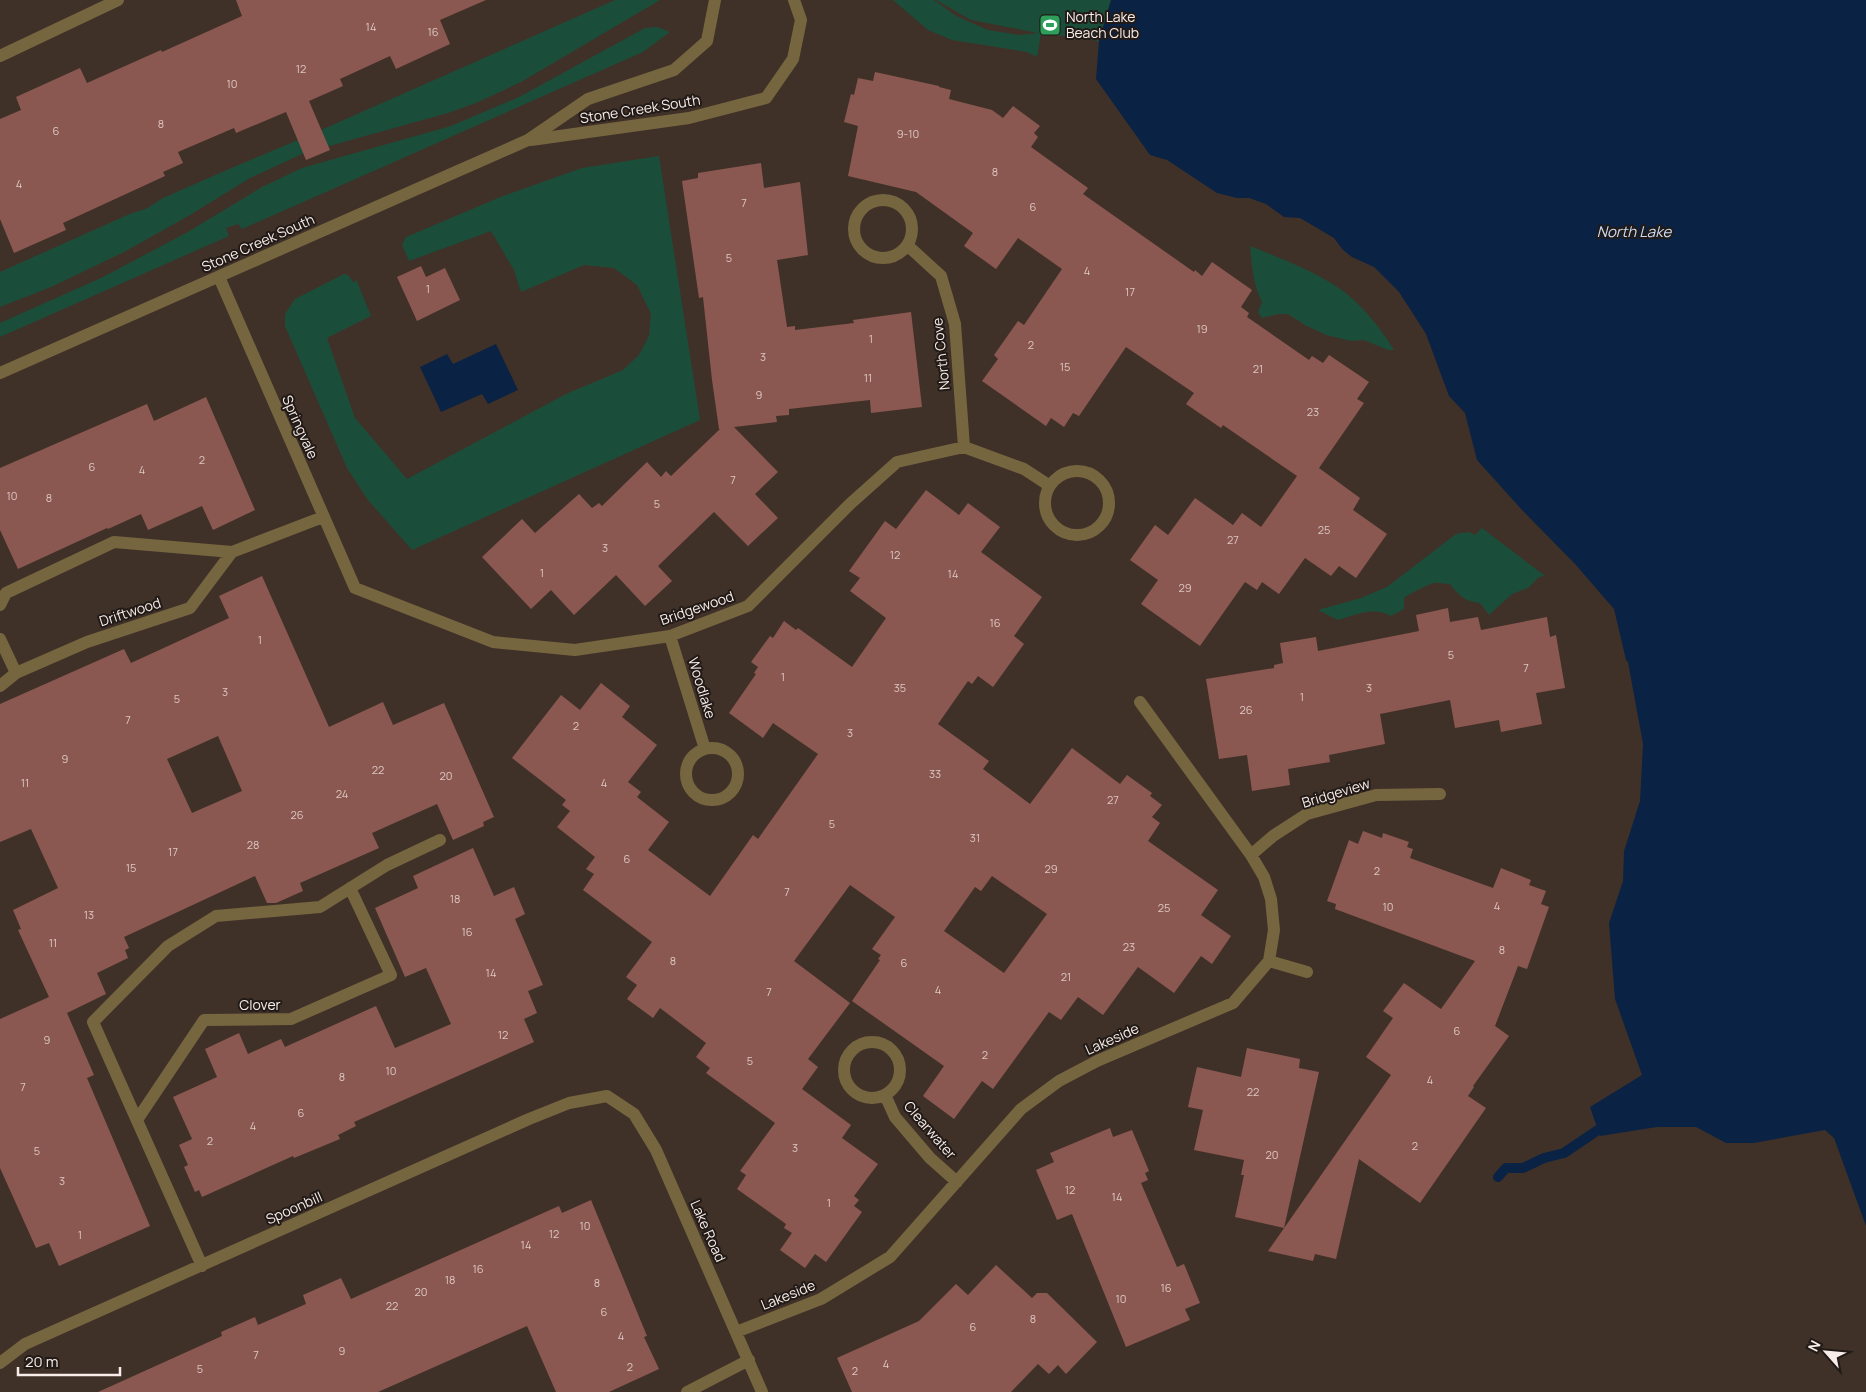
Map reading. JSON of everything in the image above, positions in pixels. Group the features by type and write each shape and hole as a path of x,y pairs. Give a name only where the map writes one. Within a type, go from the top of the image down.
{"street":[{"path":"0,56 118,0"},
{"name":"Stone Creek South","path":"0,373 528,140 588,99 674,70 707,41 715,0"},
{"name":"Stone Creek South","path":"528,140 689,118 766,98 793,59 801,20 794,0"},
{"path":"877,200 889,200 899,204 908,213 912,223 911,235 907,245 899,253 888,258 876,257 866,253 858,245 854,235 854,223 858,212 867,204 877,200"},
{"name":"North Cove","path":"907,245 941,276 955,324 964,447"},
{"name":"Springvale","path":"219,277 356,588"},
{"path":"964,447 1024,469 1050,486"},
{"name":"Bridgewood","path":"356,588 493,642 575,650 670,636 748,606 850,504 897,462 964,447"},
{"path":"1070,471 1083,472 1095,476 1104,485 1109,497 1109,510 1104,521 1096,530 1083,535 1071,535 1059,530 1050,522 1045,510 1045,497 1050,486 1059,477 1070,471"},
{"path":"0,605 6,593 114,542 232,552 323,516"},
{"name":"Driftwood","path":"0,686 16,673 87,642 190,608 232,552"},
{"name":"Woodlake","path":"670,636 705,749"},
{"path":"0,638 16,673"},
{"name":"Lakeside","path":"736,1332 821,1299 890,1257 1021,1109 1059,1081 1097,1061 1233,1003 1268,961 1274,930 1271,899 1264,877 1251,855 1140,702"},
{"path":"705,749 716,749 725,752 733,759 737,767 738,777 735,787 728,795 719,799 709,800 699,797 687,781 686,771 690,762 696,754 705,749"},
{"name":"Bridgeview","path":"1251,855 1273,836 1307,814 1376,795 1440,794"},
{"path":"202,1266 93,1022 168,946 216,916 320,907 387,865 440,840"},
{"name":"Clover","path":"137,1120 204,1020 291,1020 391,975 350,888"},
{"path":"1268,961 1308,972"},
{"name":"Clearwater","path":"870,1042 881,1043 897,1057 900,1068 899,1079 885,1095 874,1098 864,1096 854,1091 847,1083 844,1072 845,1061 851,1051 860,1045 870,1042"},
{"name":"Clearwater","path":"885,1095 895,1117 930,1158 957,1182"},
{"name":"Spoonbill","path":"0,1363 25,1344 530,1119 569,1103 607,1096"},
{"name":"Lake Road","path":"607,1096 634,1114 656,1150 762,1392"},
{"path":"687,1392 749,1360"}],"green space":[{"path":"615,0 660,0 521,82 476,103 448,113 304,153 250,178 190,215 124,252 51,287 0,307 0,272 132,213 146,209 163,198"},
{"name":"North Lake Beach Club","path":"893,0 934,0 956,16 988,30 1020,35 1038,33 971,20 936,0 1111,0 1099,41 1041,33 1037,57 1027,52 952,40 928,30"},
{"path":"657,27 670,32 643,52 242,229 238,224 226,228 229,236 0,337 0,323 103,277 186,233 262,187 302,168 451,126 519,97 645,28"},
{"path":"659,156 700,420 412,550 368,500 347,468 285,326 285,314 295,299 344,274 348,275 354,283 356,279 371,316 327,338 355,418 407,479 566,394 623,370 639,355 649,336 651,314 637,285 614,268 584,265 521,292 514,270 491,231 409,261 402,245 406,237 503,196 582,168"},
{"path":"1250,246 1300,267 1326,280 1347,294 1379,327 1394,350 1388,350 1364,340 1351,341 1326,335 1288,314 1278,314 1262,318 1258,312 1262,302 1252,268"},
{"path":"1482,528 1545,576 1539,577 1528,588 1512,594 1489,615 1480,603 1463,597 1450,584 1437,583 1404,598 1404,609 1391,616 1385,613 1372,612 1338,620 1318,610 1361,598 1387,587 1456,534 1469,532 1475,535"}],"water":[{"name":"North Lake","path":"1111,0 1866,0 1866,1226 1834,1138 1825,1130 1754,1143 1726,1143 1696,1127 1657,1127 1600,1136 1590,1107 1642,1075 1615,999 1609,923 1623,881 1624,851 1640,801 1643,744 1628,662 1614,609 1575,564 1522,510 1477,460 1465,413 1449,396 1426,334 1399,292 1374,267 1352,257 1343,250 1334,238 1300,218 1284,217 1266,204 1249,198 1237,198 1217,193 1167,160 1150,155 1096,79 1099,41"},
{"path":"496,344 518,390 488,404 482,394 441,412 420,367 447,354 453,364"}],"building":[{"path":"236,0 486,0 440,20 450,44 396,69 390,56 340,79 343,86 309,101 330,150 306,160 286,112 236,133 234,128 178,152 183,163 163,172 165,176 63,223 66,230 14,253 0,219 0,119 21,110 16,97 80,68 87,83 161,50 162,52 242,16"},
{"path":"875,72 951,90 949,99 992,110 1003,118 1013,106 1040,126 1034,133 1038,137 1031,147 1088,188 1083,194 1194,272 1195,270 1202,276 1212,262 1252,290 1241,307 1249,313 1247,317 1309,360 1312,356 1323,363 1329,355 1369,382 1357,399 1364,403 1319,468 1360,498 1353,510 1387,534 1356,578 1339,566 1331,576 1305,558 1279,594 1262,582 1257,590 1245,582 1200,646 1141,604 1158,580 1130,560 1155,525 1168,535 1195,498 1233,525 1242,513 1261,527 1297,476 1223,425 1221,428 1186,404 1194,393 1126,347 1079,416 1073,413 1064,427 1051,418 1046,426 982,381 998,359 994,355 1018,321 1024,325 1062,269 1018,238 996,269 964,246 973,233 916,192 848,176 858,126 844,122 851,94 854,95 858,78 873,81"},
{"path":"761,163 764,188 800,182 808,255 777,260 787,327 795,326 795,330 854,323 853,320 911,312 922,407 871,413 870,400 789,409 789,415 776,416 777,422 734,427 778,472 755,494 778,518 748,546 714,512 658,566 672,581 645,606 616,575 574,615 551,590 531,609 482,557 522,519 535,533 579,494 592,508 599,503 602,506 647,462 661,477 666,471 671,476 720,429 712,380 703,297 699,298 682,181 698,178 698,173"},
{"path":"421,266 426,277 445,268 460,300 417,321 397,277"},
{"path":"206,397 255,510 213,530 202,506 148,530 141,514 18,569 0,530 0,468 147,404 154,421"},
{"path":"926,490 959,515 968,503 1000,527 981,552 1042,597 1014,636 1024,644 993,687 978,676 972,684 968,681 938,724 989,761 983,769 1030,804 1072,748 1120,784 1127,775 1152,793 1150,796 1162,805 1152,817 1160,823 1148,841 1218,890 1201,915 1231,936 1212,964 1201,956 1174,993 1138,967 1103,1015 1078,997 1061,1020 1049,1012 993,1089 982,1081 954,1119 923,1096 944,1066 852,1001 880,960 878,959 881,955 872,949 895,917 850,885 794,961 850,1003 808,1059 818,1067 802,1089 851,1125 842,1138 878,1164 854,1196 859,1200 854,1206 862,1212 826,1262 815,1254 805,1268 780,1250 792,1233 784,1228 786,1224 737,1189 746,1175 740,1171 775,1123 706,1073 710,1068 696,1057 706,1043 660,1008 653,1018 627,999 637,985 626,977 652,942 583,890 594,874 586,869 595,857 557,827 570,811 562,805 566,800 512,758 561,695 580,710 601,683 630,706 622,717 657,745 628,782 641,792 637,797 669,822 648,850 710,896 753,835 758,839 818,754 773,723 763,738 729,713 756,674 754,673 758,667 751,662 770,636 773,638 784,621 796,630 798,628 852,667 886,618 850,591 860,578 849,571 885,521 896,529","holes":["992,876 1047,914 1004,973 944,931 975,887 981,891"]},
{"path":"262,576 329,727 383,702 393,725 444,703 494,817 483,822 484,826 453,840 437,804 372,833 379,848 300,883 303,891 276,903 267,903 255,876 124,937 129,948 125,950 128,958 97,973 106,994 67,1013 94,1075 87,1078 150,1226 59,1266 49,1243 36,1248 0,1168 0,1019 49,997 18,930 21,929 13,910 58,888 31,829 0,842 0,704 124,649 131,663 229,618 219,596","holes":["218,736 242,791 192,813 167,759"]},
{"path":"1448,608 1450,622 1478,617 1481,630 1547,617 1550,637 1556,635 1565,688 1536,693 1542,724 1501,732 1499,720 1455,728 1450,700 1380,714 1385,744 1329,755 1330,762 1288,769 1290,785 1252,791 1247,755 1219,759 1206,679 1274,668 1274,665 1283,663 1280,643 1316,637 1318,651 1419,631 1416,615"},
{"path":"1363,831 1382,838 1383,833 1409,842 1407,847 1413,849 1410,858 1493,888 1501,868 1531,880 1529,885 1546,891 1541,904 1549,907 1527,969 1518,966 1495,1026 1509,1036 1473,1086 1468,1096 1486,1108 1420,1203 1359,1159 1336,1259 1315,1254 1313,1261 1268,1251 1391,1075 1366,1057 1393,1018 1383,1011 1404,983 1441,1009 1475,961 1335,909 1336,904 1327,901 1349,840 1358,844"},
{"path":"473,848 494,896 514,887 525,914 515,919 543,985 528,991 537,1013 524,1019 534,1042 354,1122 356,1126 338,1135 340,1139 294,1158 293,1156 202,1197 199,1190 195,1192 184,1167 188,1165 179,1145 192,1139 173,1097 217,1077 205,1049 239,1033 248,1054 281,1039 285,1047 376,1006 395,1048 451,1024 426,968 405,977 375,908 418,888 413,876"},
{"path":"1247,1048 1300,1059 1299,1068 1319,1072 1284,1228 1235,1217 1244,1175 1241,1175 1244,1160 1194,1150 1203,1110 1188,1107 1197,1067 1241,1077"},
{"path":"1110,1128 1113,1137 1132,1130 1149,1171 1145,1173 1148,1180 1141,1183 1177,1267 1184,1264 1200,1303 1185,1309 1190,1320 1126,1347 1072,1214 1057,1220 1036,1170 1054,1162 1050,1153"},
{"path":"591,1200 647,1336 644,1337 659,1369 609,1392 556,1392 527,1326 378,1392 98,1392 222,1336 221,1332 255,1317 258,1325 306,1304 303,1295 341,1278 351,1299 559,1206 562,1213"},
{"path":"996,1265 1032,1298 1037,1293 1047,1293 1097,1342 1066,1374 1058,1365 1049,1374 1038,1364 1011,1392 852,1392 837,1358 919,1321 956,1284 968,1295"}],"waterway":[{"path":"1498,1177 1506,1168 1523,1168 1544,1158 1564,1153 1598,1130"}],"place":[{"name":"North Lake Beach Club","path":"1050,25"}]}
